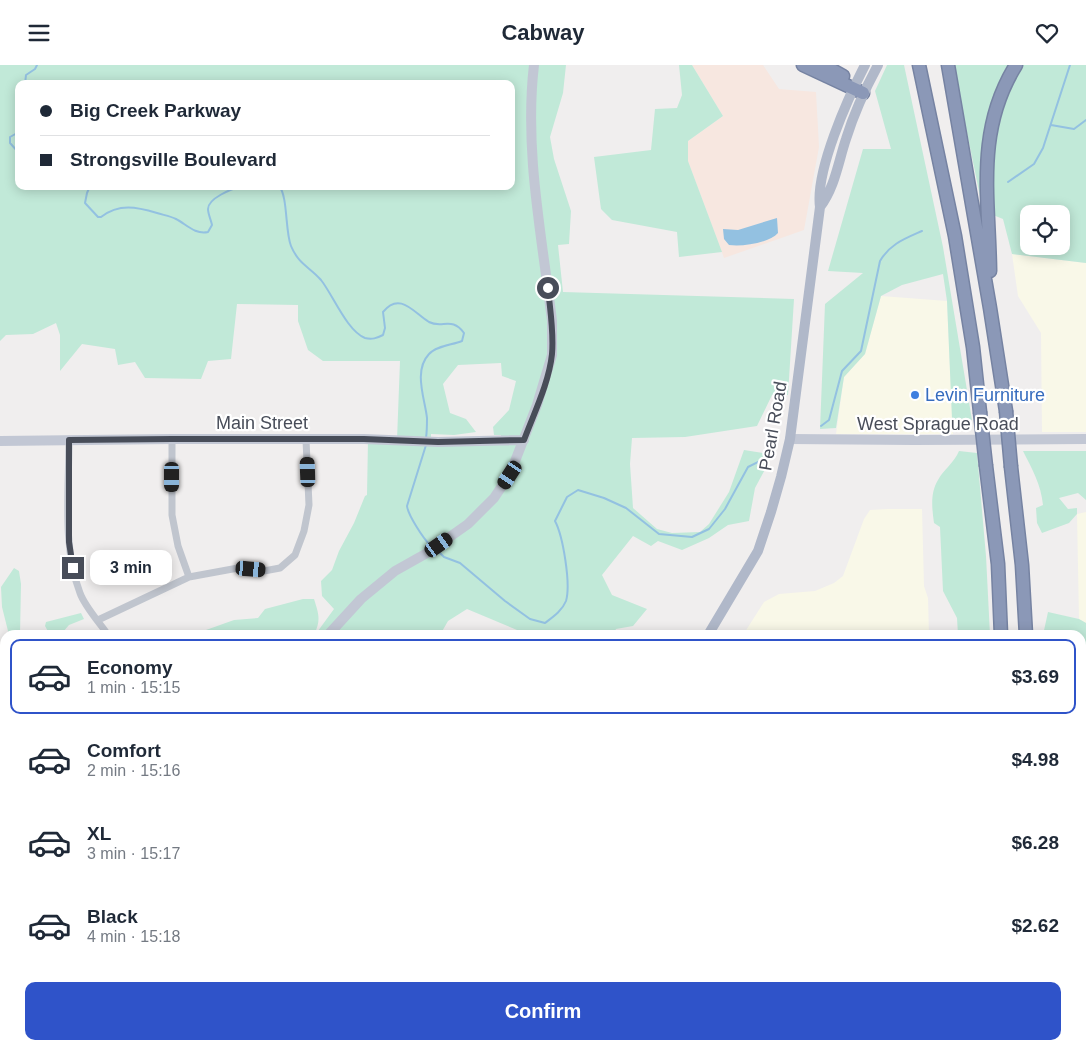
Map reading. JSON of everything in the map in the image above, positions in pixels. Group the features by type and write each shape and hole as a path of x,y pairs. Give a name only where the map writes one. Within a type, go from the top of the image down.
{"highway":[{"path":"803,65 857,89"},
{"path":"823,65 850,80 857,89"},
{"path":"910,65 925,124 941,173"},
{"path":"919,65 955,236 973,347 998,564 1001,630"},
{"path":"948,65 1006,411 1022,565 1026,630"},
{"path":"990,308 986,161 992,118 1008,78 1016,65"}],"main road":[{"name":"Pearl Road","path":"711,630 758,551 772,512 790,439 820,207 818,194 835,135 857,89 865,65"},
{"name":"Pearl Road","path":"857,89 878,65"}],"street":[{"path":"333,630 361,599 395,571 427,553 468,524 494,498 510,475 524,440 549,368 552,342 552,321 531,147 534,65"},
{"path":"172,439 172,515 178,546 189,577"},
{"name":"Main Street","path":"0,441 172,439 438,442 524,440"},
{"name":"West Sprague Road","path":"790,439 1086,439"},
{"path":"69,440 69,542 72,559 81,595 105,630"},
{"path":"98,620 189,577 238,568 264,571 280,568 295,555 304,531 309,505 306,440"}],"shaded area":[{"path":"692,65 763,65 779,89 816,92 819,147 804,230 724,258 688,161 688,141 723,116"},
{"path":"1012,254 1086,263 1086,432 1042,432 1041,333 1018,296"},
{"path":"881,296 947,301 953,434 836,434 844,377 865,354"},
{"path":"922,509 924,586 928,598 929,630 746,630 764,602 779,594 815,591 834,583 843,576 864,519 870,510"},
{"path":"1086,512 1086,623 1079,619 1077,514"}],"green space":[{"path":"0,65 566,65 563,93 550,137 554,159 571,211 569,244 558,245 563,292 794,299 788,395 772,395 757,426 685,437 632,438 630,464 633,508 657,529 672,533 700,532 709,524 729,492 744,450 763,453 769,462 755,488 749,521 728,525 709,538 682,550 658,541 651,546 633,536 602,575 612,595 647,609 633,626 616,630 517,630 467,609 448,621 443,630 319,630 334,609 322,596 321,581 332,570 339,551 367,495 368,440 397,440 400,361 323,361 308,350 298,321 298,305 237,304 231,359 208,361 201,379 145,378 135,362 118,365 115,349 82,344 60,371 60,335 56,323 33,334 6,335 0,341","holes":["501,363 502,376 516,381 509,410 493,427 494,435 501,435 501,440 431,440 431,434 454,435 476,432 466,419 450,413 443,384 458,365"]},
{"path":"679,65 692,65 723,116 688,141 688,161 722,252 679,257 677,232 612,220 601,209 594,157 651,150 655,109 677,108 682,95"},
{"path":"887,65 904,65 943,247 972,420 952,419 947,301 943,274 902,285 881,296 865,354 844,377 836,428 820,429 825,304 863,273 828,271 863,149 891,149 875,91"},
{"path":"953,65 1013,65 1009,70 983,194 980,196"},
{"path":"1022,65 1086,65 1086,263 1020,255 1070,255 1070,205 1020,205 1020,255 1012,254 1003,219 993,215 990,158 1001,107"},
{"path":"959,451 977,453 986,556 990,630 958,630 957,618 943,591 940,527 934,523 932,507 935,485"},
{"path":"1023,451 1086,451 1086,500 1078,493 1059,498 1068,509 1077,508 1077,514 1069,523 1042,533 1037,523 1036,508 1043,505 1040,490 1036,477"},
{"path":"14,568 19,571 21,584 20,630 8,630 2,607 1,587"},
{"path":"303,599 314,599 318,613 318,625 316,630 206,630 234,620 258,618 265,609"},
{"path":"1048,612 1079,619 1086,623 1086,630 1044,630"},
{"path":"81,613 84,619 69,625 65,630 47,630 45,626 46,622"}],"water":[{"path":"777,218 778,233 768,239 748,245 729,245 724,239 723,229 738,230"}],"waterway":[{"path":"25,80 26,75 35,69 37,65"},
{"path":"1008,182 1034,164 1043,148 1070,65"},
{"path":"1051,125 1074,129 1086,120"},
{"path":"15,134 10,137 10,143 15,149"},
{"path":"88,190 85,203 98,217 121,208 135,208 171,217 195,231 203,233 208,232 212,225 208,213 209,205 216,198 230,190"},
{"path":"281,190 284,197 289,240 294,252 301,262 321,280 346,321 358,334 370,339 383,335 385,328 383,312 395,303 407,306 429,322 455,325 464,333 462,341 432,351 424,361 421,385 427,418 426,438"},
{"path":"821,426 829,420 842,371 861,351 880,261 893,246 922,231"},
{"path":"426,445 407,506 416,526 430,545"},
{"path":"438,551 444,557 460,563 505,601 530,619 545,623 560,611 566,601 568,583 565,560 561,537 555,521 567,497 578,490 604,498 626,508 659,534 692,537 709,529 725,509 748,467 766,458"}],"place":[{"name":"Levin Furniture","path":"915,395"}],"route":[{"path":"73,568 69,542 69,440 364,439 438,442 524,440 538,405 552,355 552,321 548,288"}]}
